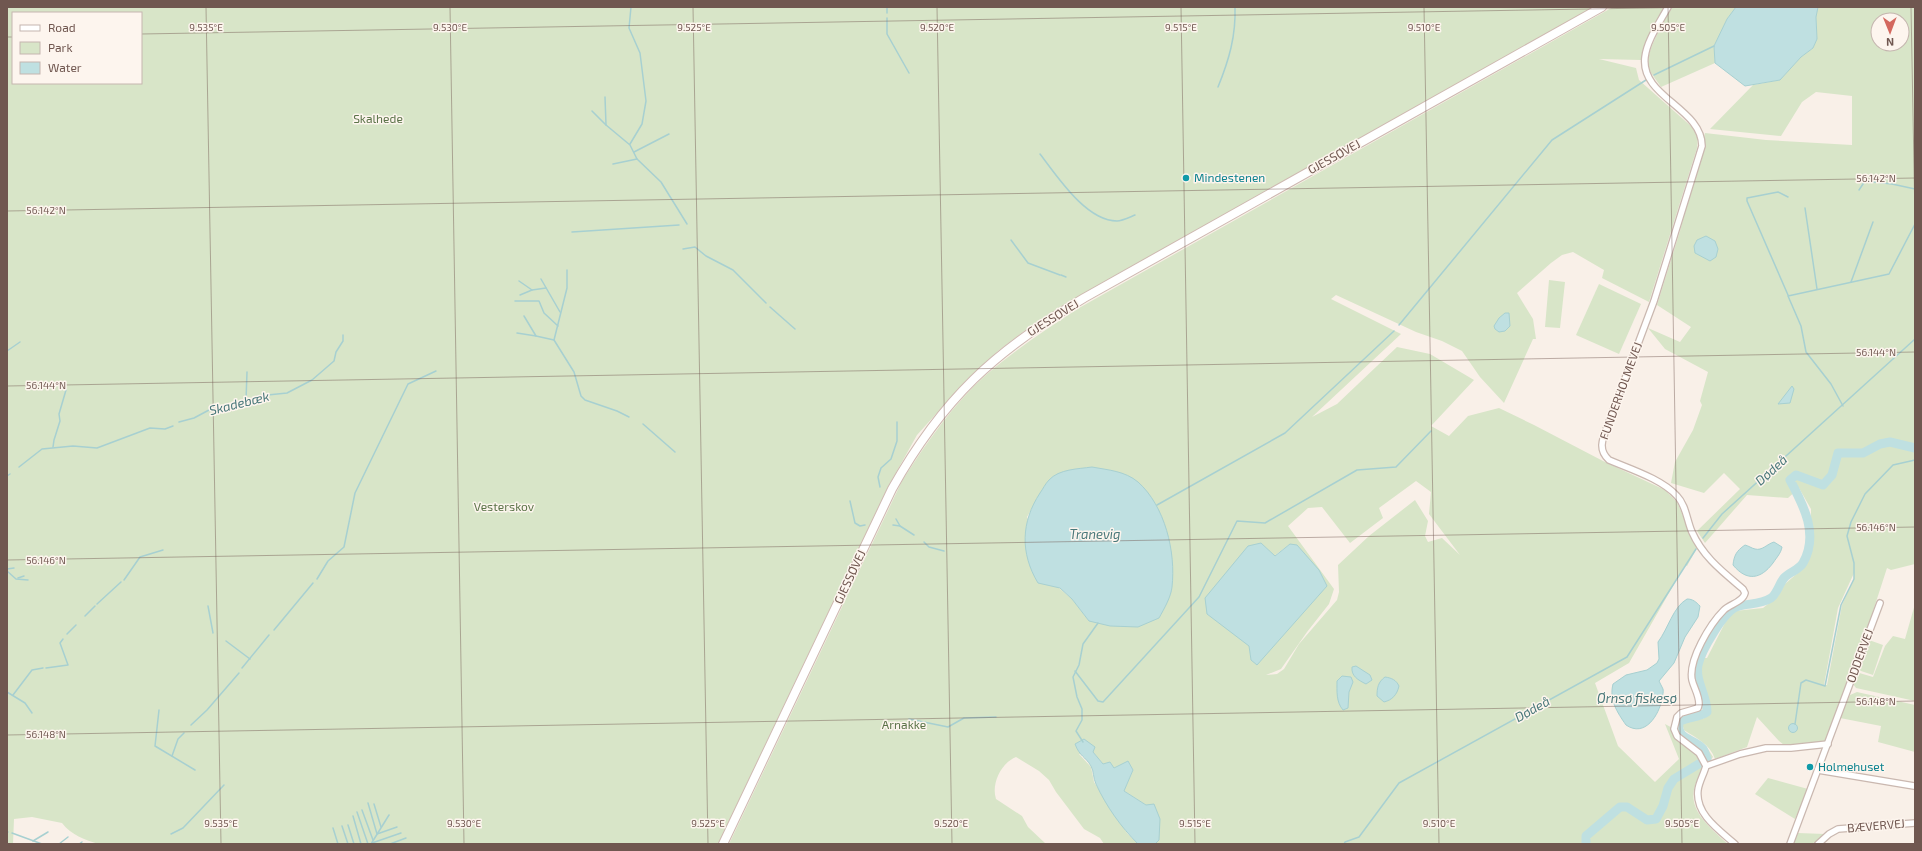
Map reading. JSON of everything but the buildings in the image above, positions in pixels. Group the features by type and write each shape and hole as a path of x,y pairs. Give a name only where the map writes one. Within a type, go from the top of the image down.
{"street":[{"name":"GJESSØVEJ","path":"723,844 892,489 910,456 927,432 946,407 976,376 1018,341 1052,317 1602,7"},
{"name":"FUNDERHOLMEVEJ","path":"1668,7 1646,49 1644,64 1656,87 1697,128 1702,138 1702,146 1654,301 1607,427 1602,447 1603,454 1609,460 1661,484 1677,496 1681,502 1693,533 1709,559 1743,589 1745,593 1742,599 1729,604 1722,611 1695,655 1691,670 1692,680 1699,699 1698,708 1681,713 1675,721 1674,729 1677,736 1699,753 1706,766"},
{"name":"ODDERVEJ","path":"1790,844 1880,603"},
{"path":"1735,844 1713,824 1699,805 1698,788 1706,766 1766,748 1791,748 1828,744"},
{"path":"1818,770 1914,786"},
{"name":"BÆVERVEJ","path":"1818,844 1829,834 1838,829 1915,823"}],"green space":[{"name":"Vesterskov","path":"7,7 1596,7 1094,288 1023,332 998,351 964,383 917,435 888,487 718,844 99,844 74,834 62,823 32,817 14,819 13,844 7,844"},
{"name":"Arnakke","path":"1613,7 1665,7 1641,60 1599,59 1636,68 1639,80 1692,127 1698,138 1697,148 1649,302 1602,278 1604,270 1573,252 1562,255 1517,293 1533,319 1536,339 1533,339 1504,403 1480,377 1462,351 1442,341 1416,332 1336,295 1331,299 1401,334 1312,417 1337,404 1397,347 1430,354 1474,380 1431,426 1449,436 1468,416 1499,408 1603,461 1665,490 1677,502 1697,548 1687,566 1685,565 1629,663 1595,683 1618,746 1655,782 1679,759 1665,724 1706,746 1713,757 1702,771 1696,783 1693,794 1695,804 1699,814 1706,823 1728,844 1155,844 1159,840 1146,805 1124,791 1133,770 1128,762 1114,768 1103,764 1093,752 1079,754 1091,767 1094,782 1127,833 1138,844 1104,844 1100,838 1084,829 1056,792 1049,780 1039,771 1016,757 1006,764 998,775 995,787 996,799 1022,816 1028,827 1046,844 729,844 902,481 911,466 941,424 963,398 987,374 1020,348 1079,308","holes":["1049,480 1172,588 1159,618 1089,621 1072,599 1059,588 1027,517","1416,481 1431,492 1429,514 1460,555 1442,538 1428,542 1425,536 1428,521 1415,500 1369,536 1338,565 1339,592 1337,600 1299,644 1284,669 1277,674 1266,675 1281,669 1307,632 1329,604 1334,589 1288,526 1308,508 1322,507 1350,543 1383,518 1379,508","1261,543 1274,556 1290,544 1251,660 1249,646"]},
{"path":"1672,7 1736,7 1727,19 1714,46 1715,63 1661,87 1649,69 1649,55 1660,29"},
{"path":"1818,7 1915,7 1915,564 1891,570 1887,568 1852,676 1827,742 1788,748 1779,741 1757,717 1747,747 1715,759 1710,749 1706,745 1684,730 1682,723 1688,719 1703,719 1710,711 1709,702 1699,680 1703,658 1707,658 1729,615 1735,611 1763,608 1778,596 1785,584 1800,571 1808,559 1811,546 1811,509 1799,488 1788,498 1747,495 1705,543 1697,531 1740,489 1724,473 1704,493 1671,483 1675,462 1693,430 1702,405 1700,401 1708,372 1665,349 1648,328 1680,342 1691,327 1657,305 1680,231 1705,133 1766,140 1852,145 1852,96 1816,92 1802,102 1781,136 1710,129 1753,85 1780,80 1801,57 1813,48 1817,39 1816,16","holes":["1854,573 1854,578 1842,605 1827,685 1824,685 1838,608"]},
{"path":"1549,280 1565,282 1560,328 1545,327"},
{"path":"1599,284 1641,304 1619,354 1576,335"},
{"path":"1915,604 1915,701 1856,688 1853,684 1856,672 1873,677 1885,646 1893,636 1905,639"},
{"path":"1869,640 1883,645 1873,675 1858,670"},
{"path":"1857,692 1915,705 1915,752 1878,742 1881,726 1840,718 1850,695"},
{"path":"1768,778 1808,789 1795,819 1755,794"},
{"path":"1798,833 1825,834 1812,844 1793,844"}],"water":[{"path":"1736,7 1818,7 1816,17 1817,39 1813,48 1801,57 1780,80 1745,86 1715,63 1714,46 1727,19"},
{"path":"1706,236 1715,241 1718,249 1716,257 1710,261 1695,253 1694,246 1697,240"},
{"path":"1505,313 1509,313 1510,326 1505,331 1499,332 1494,326 1499,318"},
{"path":"1792,386 1794,389 1790,403 1778,404"},
{"name":"Tranevig","path":"1092,467 1122,473 1138,482 1155,504 1167,530 1173,573 1170,595 1159,618 1138,627 1110,626 1089,621 1072,599 1060,588 1038,583 1028,560 1025,538 1026,526 1034,504 1045,485 1053,476 1063,472"},
{"path":"1774,542 1782,547 1779,555 1764,572 1759,575 1749,576 1743,574 1733,565 1739,549 1745,545 1758,549"},
{"path":"1261,543 1275,556 1290,544 1297,545 1319,570 1327,586 1257,665 1251,660 1249,646 1207,614 1205,598 1248,546"},
{"name":"Ørnsø fiskesø","path":"1687,599 1693,600 1700,606 1698,617 1685,637 1674,663 1659,681 1663,689 1663,693 1658,712 1645,727 1639,729 1626,725 1613,701 1613,684 1626,675 1647,670 1657,663 1659,659 1658,642 1678,607"},
{"path":"1356,666 1370,675 1372,680 1366,684 1360,681 1352,670 1352,667"},
{"path":"1342,676 1351,677 1353,682 1349,692 1348,708 1343,710 1339,704 1337,692 1337,681"},
{"path":"1385,677 1394,680 1399,686 1394,697 1384,702 1377,696 1377,693 1379,683"},
{"path":"1791,724 1795,724 1797,728 1795,732 1791,732 1789,730 1789,726"},
{"path":"1084,739 1095,747 1093,752 1103,764 1110,762 1114,768 1128,761 1133,770 1124,791 1146,805 1154,804 1160,819 1159,840 1155,844 1138,844 1114,816 1096,784 1091,766 1079,752 1075,744"}],"waterway":[{"path":"630,144 642,124 646,101 640,53 629,28 631,7"},
{"path":"887,7 887,13"},
{"path":"1218,87 1231,48 1235,7"},
{"path":"887,18 887,34 909,73"},
{"path":"1654,75 1714,46"},
{"path":"1399,325 1552,140 1646,80"},
{"path":"605,97 606,125"},
{"path":"592,111 630,145 637,159 661,182 687,224"},
{"path":"634,152 669,134"},
{"path":"1040,154 1073,196 1094,214 1105,219 1117,221 1124,220 1135,215"},
{"path":"613,164 637,159"},
{"path":"1859,190 1865,181 1892,184 1915,189"},
{"path":"1788,197 1778,192 1747,198 1747,201 1788,295"},
{"path":"1805,208 1817,289"},
{"path":"1851,282 1873,222"},
{"path":"1843,406 1831,384 1806,352 1801,326 1788,296 1889,274 1915,224"},
{"path":"572,232 679,225"},
{"path":"1011,240 1028,263 1060,275"},
{"path":"683,249 695,247 706,256 733,270 766,303"},
{"path":"567,270 567,288 554,340 574,372 581,396 585,400 617,411 629,417"},
{"path":"1061,275 1066,277"},
{"path":"541,279 560,312"},
{"path":"519,281 532,290"},
{"path":"520,295 532,290 546,288"},
{"path":"515,301 539,301 544,313 558,326"},
{"path":"770,307 795,329"},
{"path":"524,316 536,336 554,340"},
{"path":"1157,505 1285,433 1394,331"},
{"path":"517,333 536,336"},
{"name":"Skadebæk","path":"179,422 194,418 209,410 231,408 258,396 287,393 312,380 334,361 336,352 343,341 343,335"},
{"name":"Dødeå","path":"1703,538 1722,514 1915,339"},
{"path":"7,351 20,342"},
{"path":"317,579 328,561 344,547 355,493 408,384 436,371"},
{"path":"246,400 247,372"},
{"path":"53,447 60,421 59,414 66,390"},
{"path":"880,487 878,477 881,468 891,459 897,441 897,422"},
{"path":"643,424 675,452"},
{"name":"Skadebæk","path":"19,467 42,449 73,446 97,448 150,428 165,429 173,426"},
{"path":"1075,671 1098,701 1103,702 1199,597 1237,521 1265,523 1357,470 1396,467 1431,431"},
{"path":"1586,844 1586,836 1620,807 1627,807 1647,820 1656,819 1663,806 1668,788 1674,779 1707,759 1700,745 1683,736 1680,733 1679,728 1679,722 1707,712 1698,677 1698,665 1703,651 1719,624 1731,611 1736,607 1762,602 1771,598 1784,578 1803,563 1808,552 1810,542 1808,521 1790,480 1796,475 1823,485 1832,475 1838,453 1863,453 1880,444 1890,442 1915,448"},
{"path":"1795,724 1801,683 1806,680 1825,686 1841,605 1854,579 1854,563 1847,536 1851,522 1865,494 1893,465 1915,460"},
{"path":"850,501 855,523 860,526 865,525"},
{"path":"896,519 900,526"},
{"path":"893,525 900,526 914,535"},
{"path":"924,542 929,547 944,551"},
{"name":"Dødeå","path":"1344,844 1345,842 1359,837 1399,783 1627,657 1696,549"},
{"path":"124,580 140,557 163,550"},
{"path":"7,569 14,568"},
{"path":"7,571 16,579 28,580"},
{"path":"18,578 24,576"},
{"path":"97,604 121,582"},
{"path":"274,630 313,583"},
{"path":"85,616 95,606"},
{"path":"208,606 213,633"},
{"path":"1083,742 1076,731 1082,720 1082,709 1077,697 1073,677 1079,665 1083,644 1098,623"},
{"path":"67,634 76,625"},
{"path":"242,668 269,635"},
{"path":"46,668 68,665 60,643 63,639"},
{"path":"226,641 250,659"},
{"path":"13,695 32,670 43,668"},
{"path":"191,725 207,710 239,673"},
{"path":"7,692 25,703 32,713"},
{"path":"159,710 155,746 195,770"},
{"path":"909,719 948,727 964,718 996,717"},
{"path":"172,756 178,739 184,733"},
{"path":"171,834 183,828 224,785"},
{"path":"368,803 377,834 397,827"},
{"path":"374,804 381,827"},
{"path":"362,810 373,840"},
{"path":"357,812 368,844"},
{"path":"371,844 389,815"},
{"path":"353,816 361,844"},
{"path":"348,825 354,844"},
{"path":"342,826 348,844"},
{"path":"333,828 338,844"},
{"path":"33,841 48,832"},
{"path":"12,833 42,844"},
{"path":"372,843 401,833"},
{"path":"59,844 68,837"},
{"path":"390,844 406,838"}],"place":[{"name":"Mindestenen","path":"1186,178"},
{"name":"Holmehuset","path":"1810,767"}],"park label":[{"name":"Skalhede","path":"378,119"}]}
